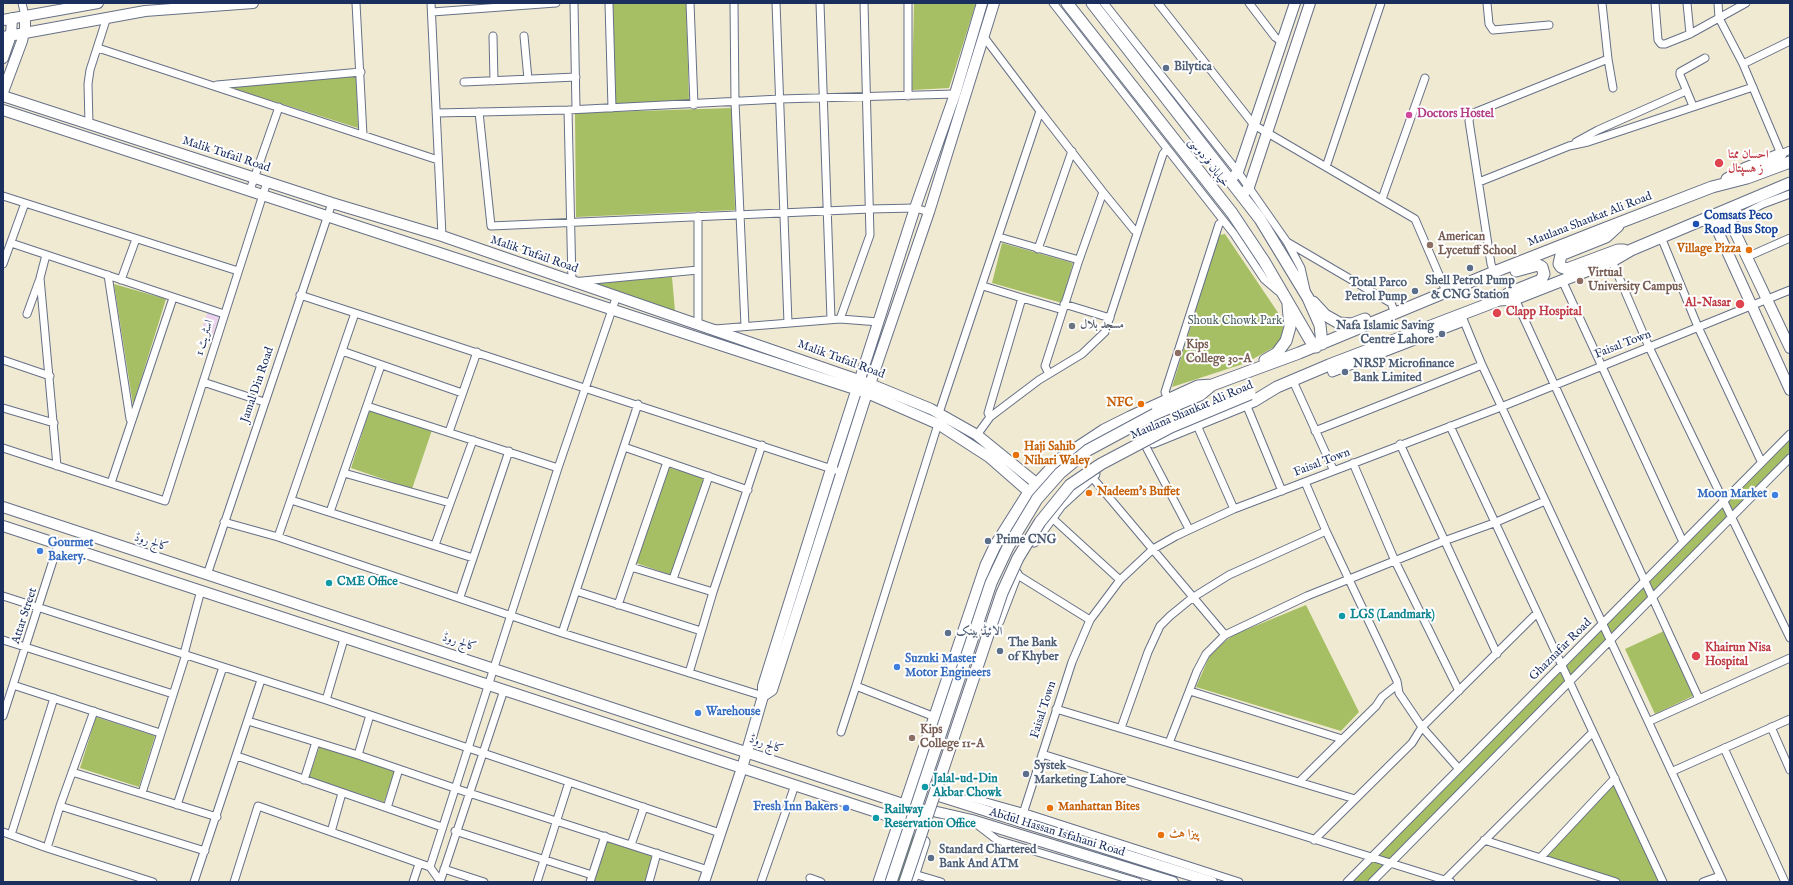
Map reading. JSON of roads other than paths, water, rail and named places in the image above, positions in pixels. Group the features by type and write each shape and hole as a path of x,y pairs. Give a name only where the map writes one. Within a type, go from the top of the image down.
{"main road":[{"name":"خیابان فردوسی","path":"1067,3 1232,213 1288,299 1310,340 1319,346"},
{"name":"خیابان فردوسی","path":"1092,3 1230,180 1245,191 1308,298 1320,325 1319,346"},
{"path":"1175,141 1182,143 1199,160 1202,159 1204,155 1201,143"},
{"path":"1712,187 1746,168 1785,152"},
{"name":"Maulana Shaukat Ali Road","path":"879,882 986,565 995,546 1032,487 1060,459 1124,420 1168,398 1198,386 1212,385 1319,346 1395,312 1494,272 1712,187 1747,178 1790,162"},
{"path":"1499,300 1515,299 1612,261 1631,250 1661,237 1714,221 1725,210 1761,200 1790,183"},
{"path":"1623,222 1606,237 1561,255 1559,264 1567,269 1618,250 1631,250"},
{"path":"905,882 1002,593 1018,558 1040,522 1070,486 1101,464 1171,427 1248,399 1329,365 1462,318 1499,300 1511,292 1541,280 1544,274 1542,267 1535,264 1504,276 1475,280"},
{"path":"1308,298 1329,318 1344,324 1352,324 1377,315 1395,312"},
{"path":"1248,372 1277,353 1286,341 1290,327 1288,299"},
{"path":"891,882 991,584 1008,547 1038,499 1060,473 1088,450 1156,414 1200,395 1212,385"},
{"name":"Maulana Shaukat Ali Road","path":"913,878 933,811 1001,611 1016,574 1036,538 1060,505 1091,476 1145,445 1248,399"},
{"path":"974,598 977,616 981,619 989,619 1001,611"},
{"path":"961,642 973,635 979,635 984,638 989,647"}],"street":[{"path":"3,92 24,32 25,16 22,3"},
{"path":"3,58 8,19 98,3"},
{"path":"7,36 145,11 253,3"},
{"path":"356,3 361,72 363,135"},
{"path":"431,3 442,236"},
{"path":"432,12 556,3"},
{"path":"574,3 576,109"},
{"path":"609,3 612,108"},
{"path":"690,3 694,105"},
{"path":"734,3 736,102 745,326"},
{"path":"776,3 788,323"},
{"path":"820,3 831,319"},
{"path":"840,319 870,234 864,3"},
{"path":"908,3 908,96"},
{"path":"704,882 747,752 763,696 763,686 831,469 915,208 955,94 982,3"},
{"path":"763,696 772,690 869,389 929,212 994,3"},
{"path":"1053,3 1223,221 1264,279 1288,299"},
{"path":"1104,3 1238,172 1245,191 1287,242 1301,268 1308,298"},
{"path":"1158,3 1254,125 1415,219 1446,291"},
{"path":"1249,3 1275,37 1282,42"},
{"path":"1230,180 1238,172 1295,3"},
{"path":"1245,191 1267,132 1310,3"},
{"path":"1326,167 1381,3"},
{"path":"1487,3 1489,24 1493,30 1549,25"},
{"path":"1602,3 1608,59 1613,88"},
{"path":"1654,3 1658,40 1661,44 1665,44 1690,34 1746,3"},
{"path":"1687,3 1690,34"},
{"path":"1718,3 1720,18 1785,152"},
{"path":"88,125 88,84 90,70 107,17"},
{"path":"494,36 494,81"},
{"path":"524,36 528,79"},
{"path":"984,38 1103,192 1137,232"},
{"path":"1743,64 1790,41"},
{"path":"98,48 438,160"},
{"path":"1693,106 1680,75 1681,69 1705,58"},
{"path":"1494,272 1491,264 1469,120 1471,114 1608,59"},
{"path":"213,85 361,72"},
{"path":"464,82 576,77"},
{"path":"1382,199 1425,78"},
{"path":"1569,146 1588,142 1753,87"},
{"path":"1479,182 1569,146 1598,130 1686,91"},
{"path":"437,114 694,105 780,99 866,98 955,94"},
{"name":"Malik Tufail Road","path":"3,96 88,125 332,203 442,236 616,298 713,329 869,389 977,435 1032,487"},
{"path":"250,190 279,107"},
{"name":"Malik Tufail Road","path":"3,110 328,215 612,310 858,385"},
{"path":"568,110 572,282 698,270"},
{"path":"841,732 938,419 1040,111"},
{"path":"479,112 491,226 827,210 915,208 929,212"},
{"path":"977,435 990,417 1049,374 1082,354 1105,332 1163,154 1167,149"},
{"path":"1038,249 1072,151"},
{"name":"اسٹریٹ 1","path":"111,483 165,501 267,182"},
{"path":"1049,374 1045,366 1079,260 1103,192"},
{"path":"1790,194 1761,200 1730,221 1714,221 1790,390"},
{"path":"3,196 238,271"},
{"path":"3,264 24,203"},
{"name":"Jamal Din Road","path":"207,574 332,203"},
{"path":"1725,210 1790,348"},
{"path":"698,216 698,324"},
{"path":"1168,398 1165,392 1219,224 1223,221"},
{"path":"999,237 1079,260"},
{"path":"1661,237 1698,328 1761,461"},
{"path":"1746,257 1790,238"},
{"path":"121,280 136,239"},
{"path":"1287,242 1390,303 1395,312"},
{"path":"11,243 224,314"},
{"path":"27,314 40,278 46,255"},
{"path":"1612,261 1649,347 1722,501 1733,517 1790,638"},
{"path":"108,275 130,422"},
{"path":"40,278 57,466"},
{"path":"1562,280 1683,542"},
{"path":"982,286 1022,298 1110,318"},
{"name":"Faisal Town","path":"1020,823 1022,812 1072,662 1090,620 1120,580 1153,549 1189,529 1234,509 1305,482 1333,469 1501,407 1790,290"},
{"path":"300,295 638,404 842,473"},
{"path":"3,448 111,483 130,422 173,298"},
{"path":"430,867 558,468 616,298"},
{"path":"990,417 988,413 1022,298"},
{"path":"1515,299 1553,385 1698,699"},
{"path":"278,537 355,312"},
{"path":"1462,318 1501,407 1602,624 1650,721 1722,879 1703,882"},
{"path":"713,329 831,319 879,322"},
{"path":"342,351 462,393"},
{"path":"449,432 477,352"},
{"path":"3,360 50,376"},
{"path":"330,512 381,365"},
{"path":"1315,431 1482,365"},
{"path":"1293,381 1333,469"},
{"path":"203,382 264,402"},
{"path":"1248,399 1282,491"},
{"path":"562,633 638,404"},
{"path":"367,406 558,468"},
{"path":"3,408 54,423"},
{"name":"Malik Tufail Road","path":"938,419 1032,487"},
{"path":"1196,423 1234,509"},
{"path":"1450,426 1494,524 1562,665 1592,733 1615,778 1663,882"},
{"name":"Ghaznafar Road","path":"1347,882 1761,461 1790,434"},
{"path":"435,545 473,440"},
{"path":"1400,444 1497,654"},
{"path":"689,673 713,592 762,445"},
{"path":"1145,445 1189,529"},
{"path":"624,447 748,490"},
{"path":"460,597 509,451"},
{"path":"1372,882 1790,458"},
{"path":"618,605 667,462"},
{"path":"1352,463 1395,561 1459,692"},
{"path":"344,473 450,503"},
{"path":"673,579 709,476"},
{"path":"1091,476 1153,549 1192,598 1225,635"},
{"path":"1305,482 1326,531 1397,681 1399,693 1422,728 1459,769"},
{"path":"291,500 473,558"},
{"path":"1169,743 1197,671 1206,654 1225,635 1349,578 1444,541 1494,524 1545,501"},
{"name":"کالج روڈ","path":"3,507 906,805"},
{"path":"1051,517 1120,580"},
{"path":"224,522 278,537 511,614 562,633 763,696"},
{"path":"3,526 201,590 344,639 901,820"},
{"path":"1121,728 1148,652 1160,626 1192,598 1229,575 1326,531"},
{"name":"Attar Street","path":"3,716 58,545"},
{"path":"166,579 171,563"},
{"path":"631,567 713,592"},
{"path":"1016,574 1090,620"},
{"path":"142,793 185,654 201,590"},
{"path":"576,591 701,631"},
{"path":"3,596 326,700 720,833"},
{"path":"1314,840 1412,743 1422,728 1537,613"},
{"path":"326,700 344,639"},
{"path":"3,640 173,694"},
{"path":"1650,721 1790,658"},
{"path":"177,805 223,667"},
{"path":"194,882 206,851 262,680"},
{"path":"13,685 160,733"},
{"path":"856,686 935,717"},
{"path":"1300,781 1376,706 1382,697 1397,686"},
{"path":"440,881 455,831 504,690"},
{"path":"1190,691 1342,739"},
{"path":"12,835 54,698"},
{"path":"1056,709 1300,781 1355,799"},
{"path":"47,848 60,806 94,711"},
{"path":"358,755 370,715"},
{"path":"1673,771 1790,719"},
{"path":"248,721 358,755 469,793 708,870"},
{"path":"1771,728 1790,770"},
{"path":"1042,754 1448,881 1484,840 1592,733"},
{"path":"304,780 316,742"},
{"path":"1724,748 1785,882"},
{"path":"237,756 442,827"},
{"path":"387,808 399,769"},
{"path":"72,772 217,817"},
{"path":"1541,857 1615,778"},
{"path":"536,882 569,782"},
{"path":"761,882 795,785"},
{"path":"331,832 342,793"},
{"name":"Abdul Hassan Isfahani Road","path":"939,796 1020,823 1212,882"},
{"path":"956,802 972,798 1022,812 1238,882"},
{"path":"60,806 206,851"},
{"path":"234,882 258,806 430,867 440,881"},
{"path":"631,845 644,807"},
{"name":"Abdul Hassan Isfahani Road","path":"933,811 972,820 1173,882"},
{"path":"972,820 997,840 1138,882"},
{"path":"455,831 544,860 591,878 605,836"},
{"path":"3,832 149,881"},
{"path":"1484,840 1541,857 1597,880 1616,882"},
{"path":"649,882 658,853"},
{"path":"413,882 419,864"},
{"path":"444,870 484,882"},
{"path":"810,878 821,882"},
{"path":"913,878 941,882"}],"place":[{"name":"Bilytica","path":"1166,68"},
{"name":"Doctors Hostel","path":"1409,115"},
{"name":"احسان ممتا ز ہسپتال","path":"1719,163"},
{"name":"Comsats Peco Road Bus Stop","path":"1696,224"},
{"name":"American Lycetuff School","path":"1430,245"},
{"name":"Village Pizza","path":"1749,250"},
{"name":"Shell Petrol Pump & CNG Station","path":"1470,268"},
{"name":"Virtual University Campus","path":"1580,281"},
{"name":"Total Parco Petrol Pump","path":"1415,291"},
{"name":"Al-Nasar","path":"1740,304"},
{"name":"Clapp Hospital","path":"1497,313"},
{"name":"مسجد بلال","path":"1072,326"},
{"name":"Nafa Islamic Saving Centre Lahore","path":"1442,334"},
{"name":"Kips College 30-A","path":"1178,353"},
{"name":"NRSP Microfinance Bank Limited","path":"1345,372"},
{"name":"NFC","path":"1141,404"},
{"name":"Haji Sahib Nihari Waley","path":"1016,455"},
{"name":"Nadeem's Buffet","path":"1089,493"},
{"name":"Moon Market","path":"1775,495"},
{"name":"Prime CNG","path":"988,541"},
{"name":"Gourmet Bakery.","path":"40,551"},
{"name":"CME Office","path":"329,583"},
{"name":"LGS (Landmark)","path":"1342,616"},
{"name":"الائیڈ بینک","path":"948,633"},
{"name":"The Bank of Khyber","path":"1000,651"},
{"name":"Khairun Nisa Hospital","path":"1696,656"},
{"name":"Suzuki Master Motor Engineers","path":"897,667"},
{"name":"Warehouse","path":"698,713"},
{"name":"Kips College 11-A","path":"912,738"},
{"name":"Systek Marketing Lahore","path":"1026,774"},
{"name":"Jalal-ud-Din Akbar Chowk","path":"925,787"},
{"name":"Fresh Inn Bakers","path":"846,808"},
{"name":"Manhattan Bites","path":"1050,808"},
{"name":"Railway Reservation Office","path":"876,818"},
{"name":"پیزا ہٹ","path":"1161,835"},
{"name":"Standard Chartered Bank And ATM","path":"931,858"}],"park label":[{"name":"Shouk Chowk Park","path":"1235,322"}]}
